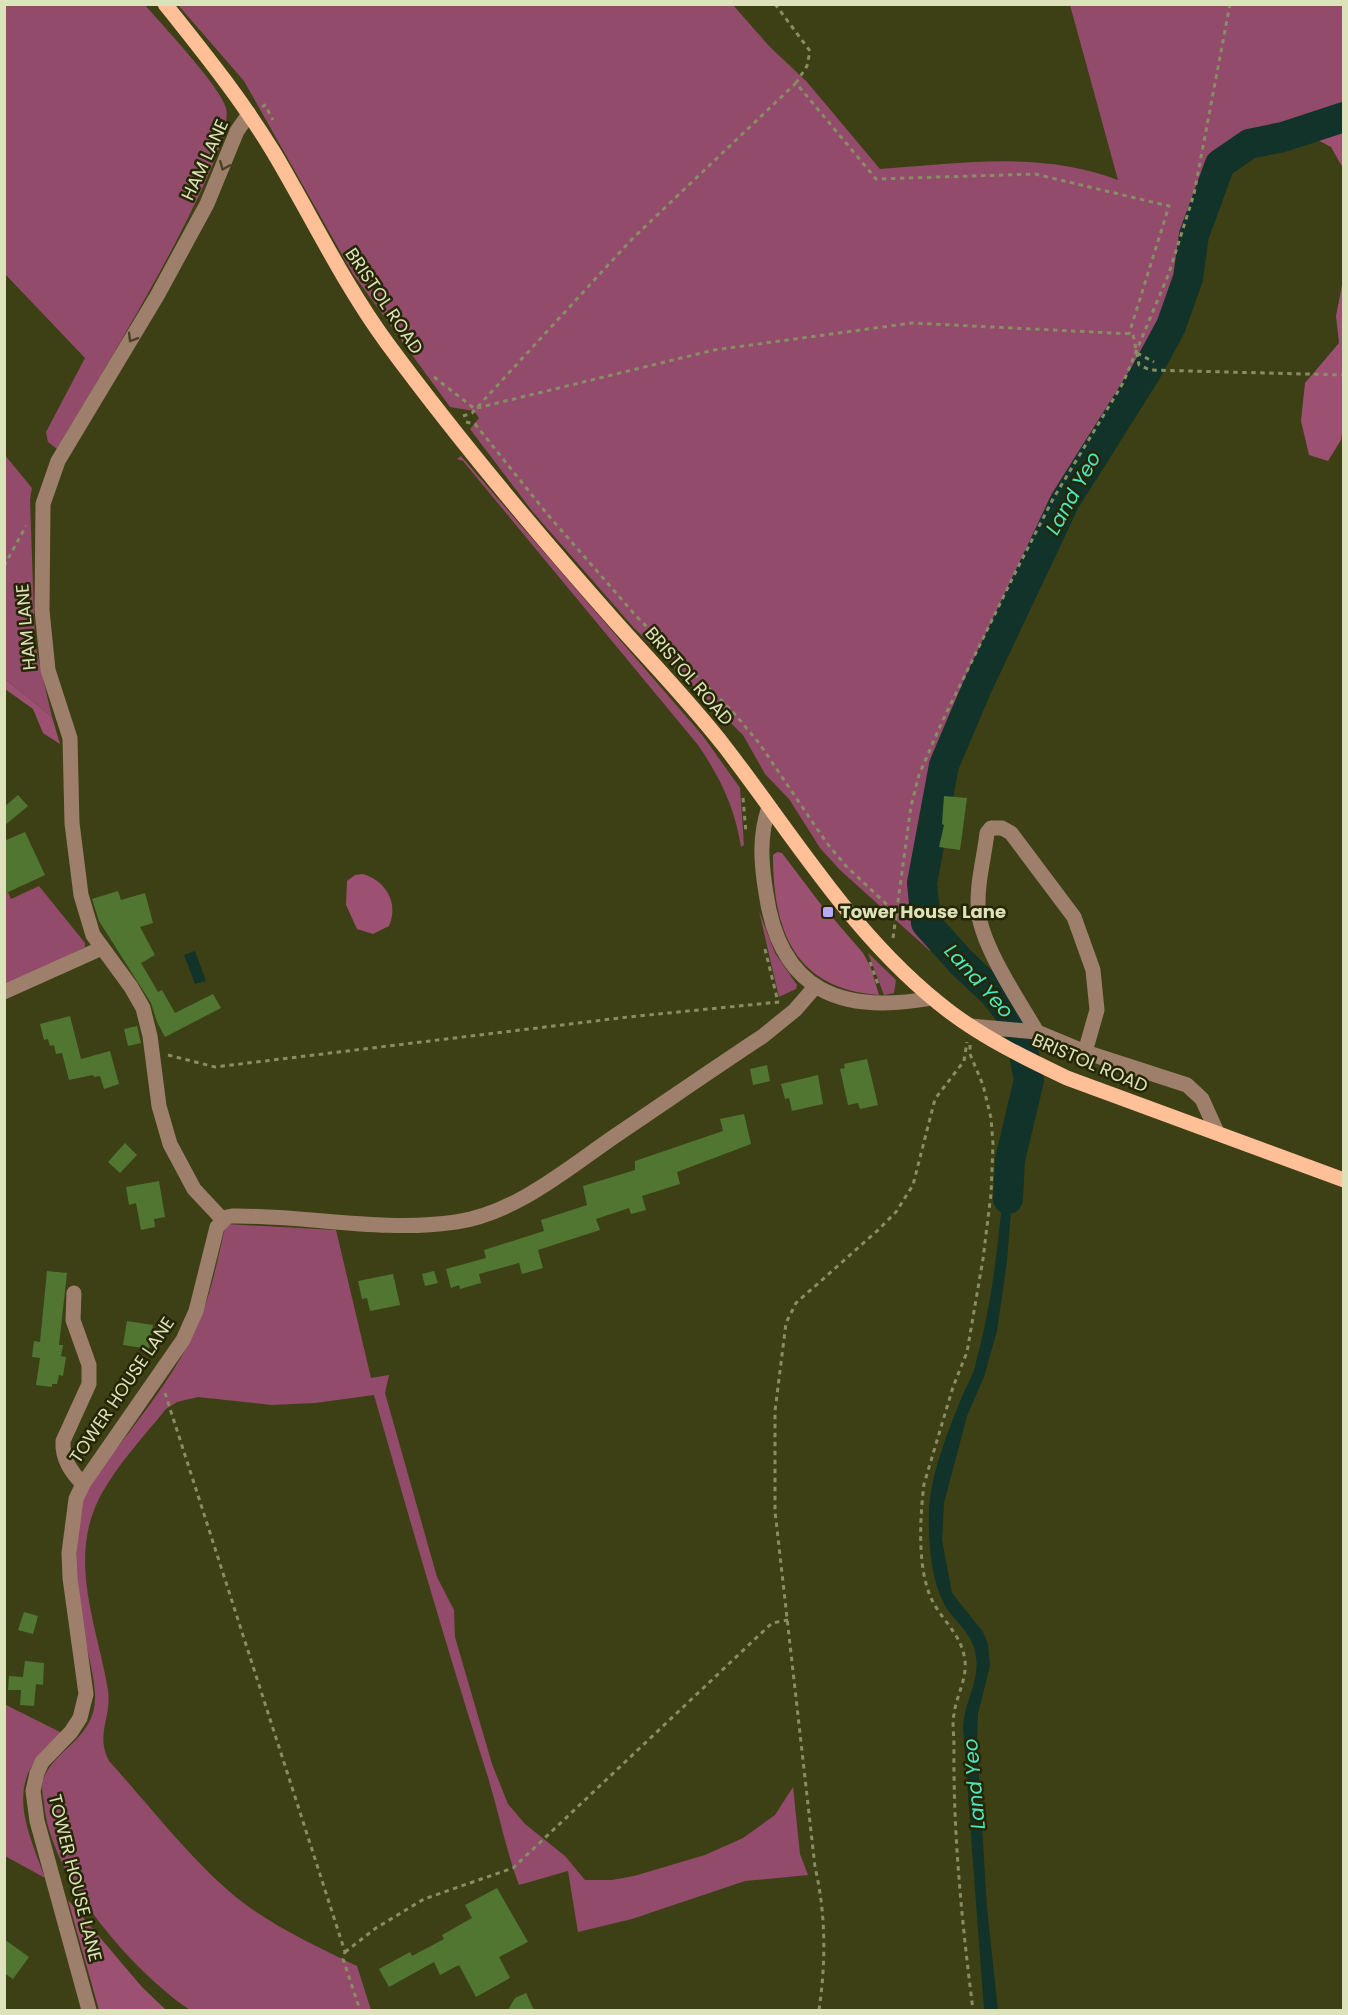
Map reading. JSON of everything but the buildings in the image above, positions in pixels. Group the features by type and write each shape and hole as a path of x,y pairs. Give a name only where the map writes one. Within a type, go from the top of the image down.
{"main road":[{"name":"BRISTOL ROAD","path":"165,4 224,76 249,114 276,156 348,288 387,343 551,547 723,746 864,932 932,998 976,1030 1038,1065 1067,1078 1344,1180"}],"street":[{"name":"HAM LANE","path":"224,1220 195,1189 170,1144 159,1106 150,1036 143,1008 131,987 102,948 88,923 78,882 70,800 70,738 46,657 41,589 43,514 47,488 58,460 157,296 207,204 237,131 249,114"},
{"path":"769,807 761,834 765,886 771,922 788,960 815,987 847,1000 884,1004 932,998"},
{"path":"1032,1031 1011,990 979,916 979,896 987,833 991,828 1002,828 1011,833 1074,917 1093,969 1097,1010 1085,1052"},
{"path":"4,992 102,948"},
{"path":"224,1220 242,1216 401,1226 459,1222 494,1211 546,1183 762,1036 795,1010 815,987"},
{"path":"976,1030 1032,1031 1085,1052 1187,1085 1203,1098 1217,1132"},
{"name":"TOWER HOUSE LANE","path":"89,2010 37,1821 33,1791 42,1762 71,1732 80,1718 87,1694 70,1578 69,1553 72,1518 83,1484 183,1340 196,1311 217,1227 224,1220"},
{"path":"74,1293 73,1320 88,1365 89,1384 63,1441 62,1451 72,1473 83,1484"}],"path":[{"path":"776,4 810,51 807,66 796,83 632,239 472,413 474,423 548,514 637,617 733,712 759,743 826,842 846,866 898,915"},
{"path":"897,922 911,806 919,775 941,723 1017,569 1137,353 1169,273 1194,194 1230,4"},
{"path":"796,83 876,179 1035,174 1169,206 1129,334"},
{"path":"249,114 265,105 276,123"},
{"path":"375,294 394,323"},
{"path":"475,409 714,350 912,323 1133,334 1139,365 1150,370 1344,375"},
{"path":"1137,353 1154,362"},
{"path":"426,371 475,409"},
{"path":"4,566 31,518 43,514"},
{"path":"150,1036 161,1041 168,1056 215,1067 628,1017 771,1005"},
{"path":"819,2010 823,1975 823,1899 815,1867 775,1499 775,1411 786,1323 796,1303 896,1212 913,1185 935,1099 964,1061 976,1030"},
{"path":"973,2010 958,1852 954,1774 954,1715 964,1677 965,1661 953,1628 930,1596 922,1544 921,1510 924,1484 971,1334 992,1194 991,1118 983,1085 970,1054 976,1030"},
{"path":"155,1381 162,1385 166,1396 345,1952 343,1959 360,2010"},
{"path":"345,1952 376,1928 424,1899 513,1868 772,1623 788,1620"}],"shaded area":[{"path":"5,5 145,5 202,71 222,98 226,108 223,134 209,173 186,222 158,276 57,449 48,442 46,432 85,358 5,274"},
{"path":"178,5 733,5 770,47 807,82 880,169 970,162 1029,162 1059,165 1118,180 1070,5 1343,5 1343,112 1310,129 1252,139 1223,156 1215,170 1186,247 1185,272 1177,301 1159,339 1066,491 1017,590 1010,610 1004,642 950,745 932,824 925,879 924,918 930,951 840,870 820,848 789,799 765,774 743,735 634,628 532,511 470,429 479,418 474,411 450,407 353,274 244,81"},
{"path":"1344,124 1343,168 1331,147 1308,135"},
{"path":"1343,280 1343,426 1341,440 1328,461 1309,455 1301,421 1305,383 1339,343 1336,316"},
{"path":"4,454 32,488 30,499 35,644 52,717 5,679"},
{"path":"461,456 703,736 740,788 744,845 741,847 726,793 698,745 463,461 457,459"},
{"path":"5,679 52,717 60,744 43,733 33,709 5,689"},
{"path":"777,852 782,853 819,902 863,953 871,968 879,995 850,990 827,981 809,968 794,951 784,931 778,908 773,855"},
{"path":"363,874 384,887 391,901 392,917 389,926 373,934 357,929 346,905 347,881 355,875"},
{"path":"39,886 85,943 85,947 33,975 5,986 4,894 8,892 11,899"},
{"path":"759,911 775,953 797,985 796,989 779,997"},
{"path":"868,953 896,980 894,993 884,995"},
{"path":"226,1224 336,1230 371,1378 389,1375 385,1393 437,1577 454,1610 455,1637 492,1764 508,1804 525,1824 565,1856 585,1880 612,1880 634,1876 705,1855 743,1838 775,1815 793,1787 800,1854 808,1875 745,1881 632,1919 578,1932 568,1871 519,1885 374,1395 315,1403 272,1405 198,1397 177,1402 166,1409 116,1471 91,1517 86,1542 85,1566 87,1591 108,1690 109,1700 104,1734 105,1751 109,1761 176,1838 231,1893 275,1924 357,1966 371,2010 190,2010 167,1993 119,1946 77,1890 61,1861 50,1831 42,1792 43,1781 48,1770 82,1733 94,1709 94,1682 76,1590 80,1511 88,1487 157,1394 193,1335 209,1295"},
{"path":"4,1704 62,1733 33,1764 26,1778 23,1792 26,1821 45,1878 5,1856"},
{"path":"68,1900 142,1987 166,2010 99,2010"}],"water":[{"path":"195,951 206,981 195,984 184,955"},
{"path":"1006,1158 1019,1162 1013,1186 1007,1261 997,1331 984,1377 967,1416 944,1503 942,1540 952,1593 983,1632 988,1644 990,1666 978,1714 977,1742 987,1908 998,2010 984,2010 963,1727 966,1708 975,1681 977,1662 967,1633 946,1607 937,1586 930,1548 929,1513 932,1485 940,1455 974,1370 982,1340 995,1263"}],"waterway":[{"name":"Land Yeo","path":"1008,1199 1010,1160 1029,1080 1018,1024 995,994 961,962 926,923 922,883 944,765 978,685 1065,501 1145,374 1171,326 1188,278 1194,235 1220,164 1249,144 1283,137 1344,117"}],"place":[{"name":"Tower House Lane","path":"828,912"}]}
